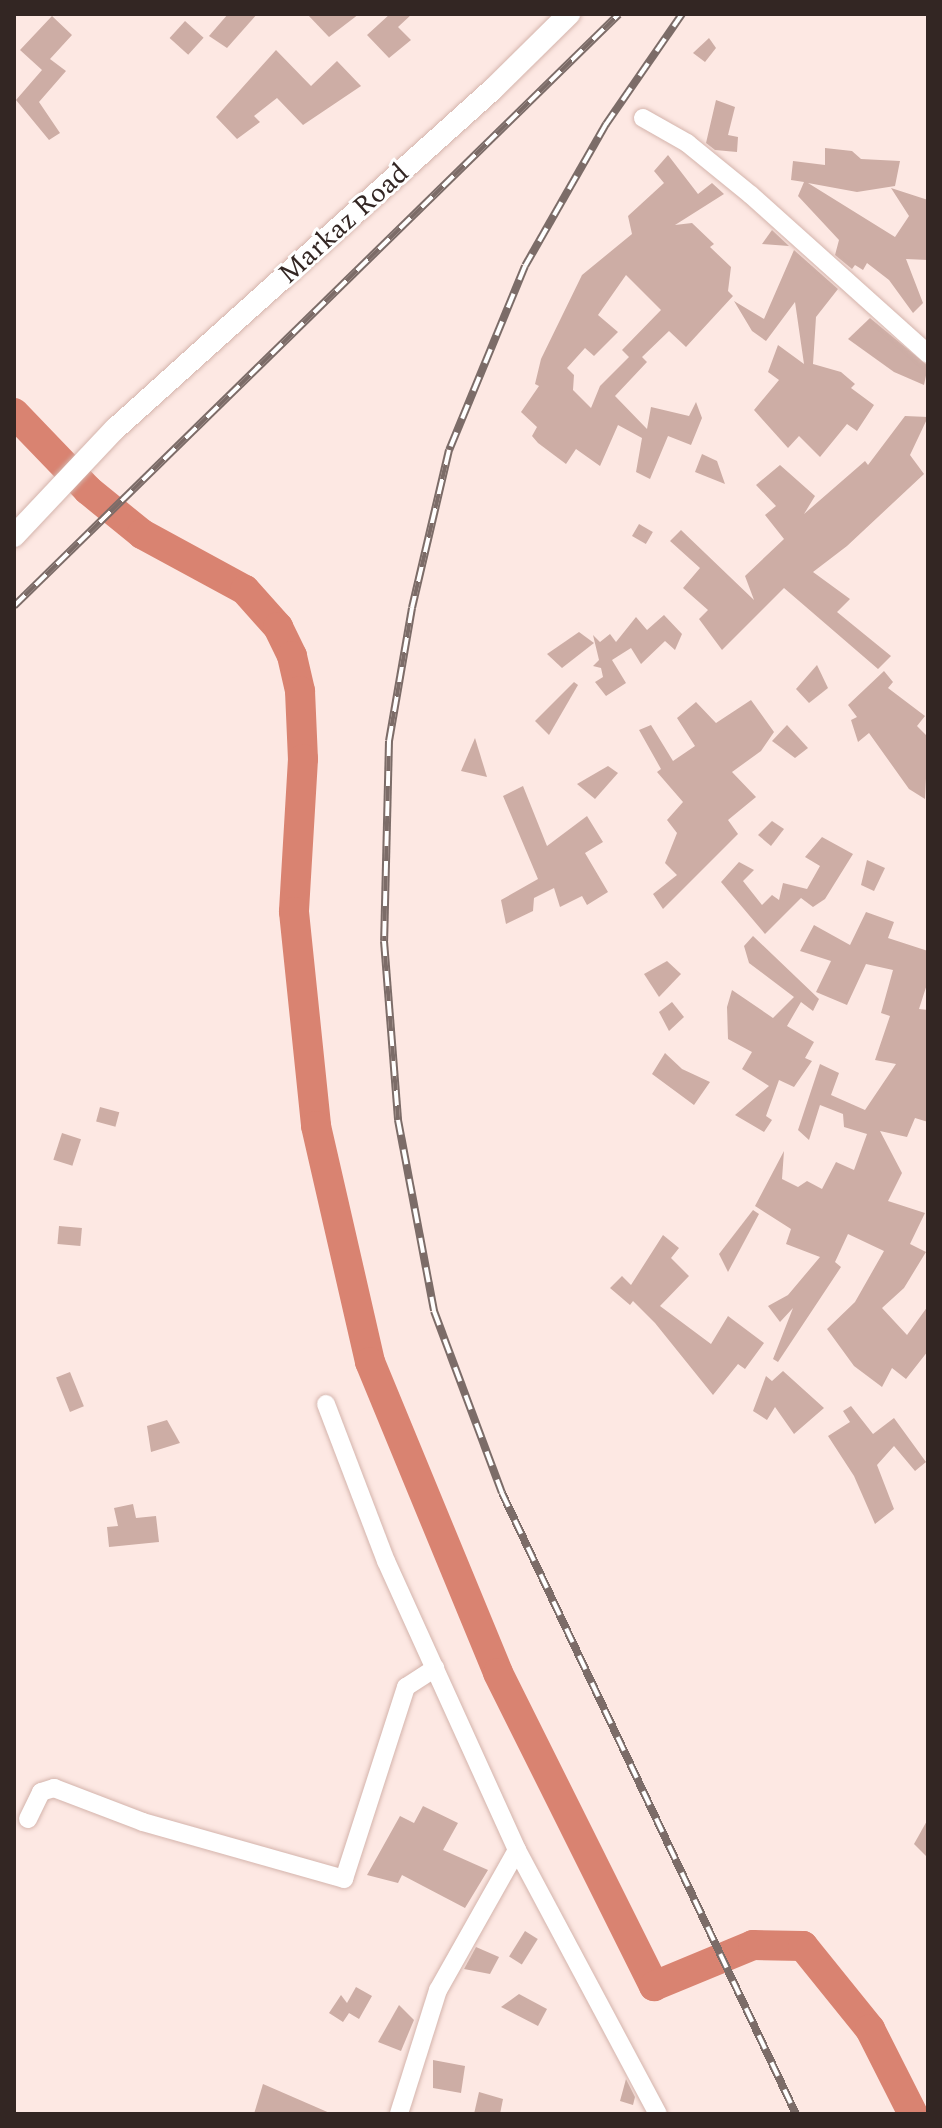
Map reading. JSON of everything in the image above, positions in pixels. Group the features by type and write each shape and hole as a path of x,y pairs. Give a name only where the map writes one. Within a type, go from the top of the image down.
{"street":[{"name":"Markaz Road","path":"16,535 115,429 470,110 569,14"},
{"path":"643,118 687,143 751,195 928,354"},
{"path":"326,1404 386,1561 517,1850 658,2114"},
{"path":"28,1819 41,1792 54,1788 143,1822 344,1879 406,1687 435,1668"},
{"path":"399,2114 438,1990 517,1850"}],"building":[{"path":"228,14 257,14 227,48 209,36"},
{"path":"307,14 359,14 329,37"},
{"path":"390,14 412,14 398,27 411,40 389,58 367,35"},
{"path":"52,16 72,35 50,59 66,71 39,102 60,133 49,140 16,100 42,70 20,50"},
{"path":"185,21 204,38 188,55 170,38"},
{"path":"709,38 716,48 705,62 693,53"},
{"path":"276,50 311,86 337,61 361,86 303,125 277,98 254,116 260,122 237,139 216,117"},
{"path":"716,100 735,107 728,135 738,137 737,152 715,150 706,143"},
{"path":"825,148 852,151 861,159 900,161 895,186 857,192 808,183 895,237 909,216 891,188 928,200 928,260 906,259 923,303 913,313 889,280 867,263 863,270 855,265 852,269 835,255 839,240 798,196 804,182 791,180 793,161 825,165"},
{"path":"668,155 698,194 712,183 724,194 675,225 692,223 714,244 710,247 731,267 728,291 733,296 686,347 669,331 642,357 647,362 615,396 647,429 651,407 689,416 696,402 702,418 691,445 668,436 650,479 636,472 642,438 618,425 600,466 576,449 566,464 538,443 532,436 537,427 521,412 539,386 535,384 541,359 582,275 632,234 628,216 664,183 654,171","holes":["626,275 661,310 622,350 629,357 600,386 591,408 573,390 574,375 567,368 585,348 594,356 618,332 598,315"]},
{"path":"772,230 789,246 762,244"},
{"path":"794,250 838,289 816,317 813,364 841,372 855,384 851,388 874,405 857,431 847,424 820,457 799,436 788,448 754,410 779,380 768,372 778,345 804,364 795,302 766,341 752,331 734,301 764,319"},
{"path":"870,318 928,366 924,385 894,372 848,339"},
{"path":"905,416 928,417 910,455 924,474 847,546 813,572 850,599 837,612 891,656 878,669 784,588 722,650 699,619 708,610 683,588 700,568 670,541 681,530 754,600 745,576 784,539 765,515 776,506 756,485 780,465 815,496 804,514 865,461 868,465"},
{"path":"702,454 717,461 725,484 695,472"},
{"path":"639,524 653,532 646,544 632,536"},
{"path":"664,615 682,634 675,650 665,641 641,664 631,648 612,660 626,683 606,696 595,682 603,677 601,668 593,666 599,660 593,635 600,642 610,634 616,642 636,617 647,630"},
{"path":"579,632 594,643 562,668 547,654"},
{"path":"817,665 828,688 809,703 796,689"},
{"path":"884,671 893,682 888,688 925,716 917,726 928,737 925,799 909,789 869,733 858,742 851,720 857,717 848,705"},
{"path":"574,682 578,685 549,735 535,721"},
{"path":"751,700 774,732 761,751 732,772 756,797 728,820 738,834 663,909 653,894 677,875 665,863 677,833 667,820 683,802 657,772 661,769 639,730 651,725 673,761 695,746 677,718 696,702 716,723"},
{"path":"787,725 808,748 795,758 772,741"},
{"path":"475,738 487,777 461,771"},
{"path":"608,766 618,773 595,799 577,784"},
{"path":"523,786 547,846 587,816 603,842 585,853 608,892 587,905 582,896 560,907 554,888 534,898 533,911 506,924 501,900 538,879 503,796"},
{"path":"772,821 784,829 771,846 758,835"},
{"path":"822,837 853,854 825,899 813,907 801,898 765,934 721,882 739,862 754,870 743,881 762,905 772,895 779,900 783,883 807,889 820,866 805,857"},
{"path":"867,860 885,868 874,891 861,885"},
{"path":"866,912 894,922 888,938 928,951 928,981 919,1009 928,1010 928,1122 915,1118 907,1137 880,1131 902,1173 888,1201 925,1213 910,1244 926,1252 904,1288 882,1308 907,1335 928,1306 928,1351 906,1379 892,1368 882,1387 854,1366 827,1329 855,1302 884,1251 848,1234 835,1262 841,1267 778,1362 773,1359 793,1308 780,1322 768,1306 788,1295 820,1257 786,1244 791,1229 755,1206 784,1151 782,1179 798,1187 807,1181 822,1189 836,1162 854,1170 867,1134 844,1127 843,1114 820,1105 809,1140 798,1130 820,1064 839,1073 831,1095 865,1110 896,1064 875,1060 890,1016 881,1013 893,970 866,964 847,1005 816,992 831,961 800,951 814,925 850,945"},
{"path":"753,936 819,999 813,1011 801,1002 787,1026 814,1042 805,1058 812,1061 794,1087 779,1080 766,1116 772,1120 764,1132 735,1115 769,1086 742,1069 752,1052 728,1039 727,1007 732,990 773,1018 794,997 749,963 744,946"},
{"path":"667,961 681,974 659,997 644,974"},
{"path":"672,1002 684,1017 669,1031 659,1012"},
{"path":"665,1053 682,1069 710,1082 694,1105 652,1074"},
{"path":"100,1107 119,1112 115,1127 96,1121"},
{"path":"62,1133 81,1139 72,1166 53,1160"},
{"path":"753,1210 759,1214 728,1272 719,1254"},
{"path":"59,1226 82,1228 80,1246 57,1244"},
{"path":"663,1235 679,1248 671,1258 689,1276 660,1306 711,1344 728,1316 764,1343 745,1369 738,1364 713,1395 655,1323 633,1301 630,1305 610,1288 622,1276 631,1285"},
{"path":"783,1371 824,1408 794,1434 775,1407 767,1420 753,1411 766,1376 772,1381"},
{"path":"70,1372 84,1406 70,1412 56,1378"},
{"path":"851,1406 873,1434 894,1418 926,1462 915,1471 894,1446 877,1465 894,1509 875,1524 854,1476 828,1436 850,1422 843,1411"},
{"path":"167,1420 180,1443 151,1452 147,1426"},
{"path":"133,1504 136,1518 156,1516 159,1542 109,1547 107,1527 118,1526 114,1508"},
{"path":"423,1806 458,1823 443,1850 488,1870 465,1908 402,1875 398,1883 367,1875 400,1816 414,1823"},
{"path":"928,1819 928,1858 914,1844"},
{"path":"525,1931 538,1939 522,1964 509,1956"},
{"path":"476,1947 499,1957 490,1974 464,1969"},
{"path":"356,1987 372,1996 359,2019 349,2013 343,2022 329,2013 341,1995 347,2003"},
{"path":"519,1994 547,2009 538,2026 501,2007"},
{"path":"399,2005 414,2020 401,2051 378,2042"},
{"path":"433,2060 465,2066 461,2093 433,2088"},
{"path":"626,2079 635,2097 633,2105 620,2101"},
{"path":"263,2084 332,2114 254,2114"},
{"path":"479,2092 503,2099 500,2114 474,2114"}],"waterway":[{"path":"14,413 88,490 142,534 245,590 278,627 292,656 300,691 303,759 294,912 316,1126 370,1362 498,1673 654,1986 753,1945 803,1946 870,2029 913,2114"}],"railway":[{"path":"14,606 619,14"},
{"path":"682,14 606,124 525,266 449,450 412,608 389,741 384,941 398,1120 434,1311 502,1493 796,2114"}]}
